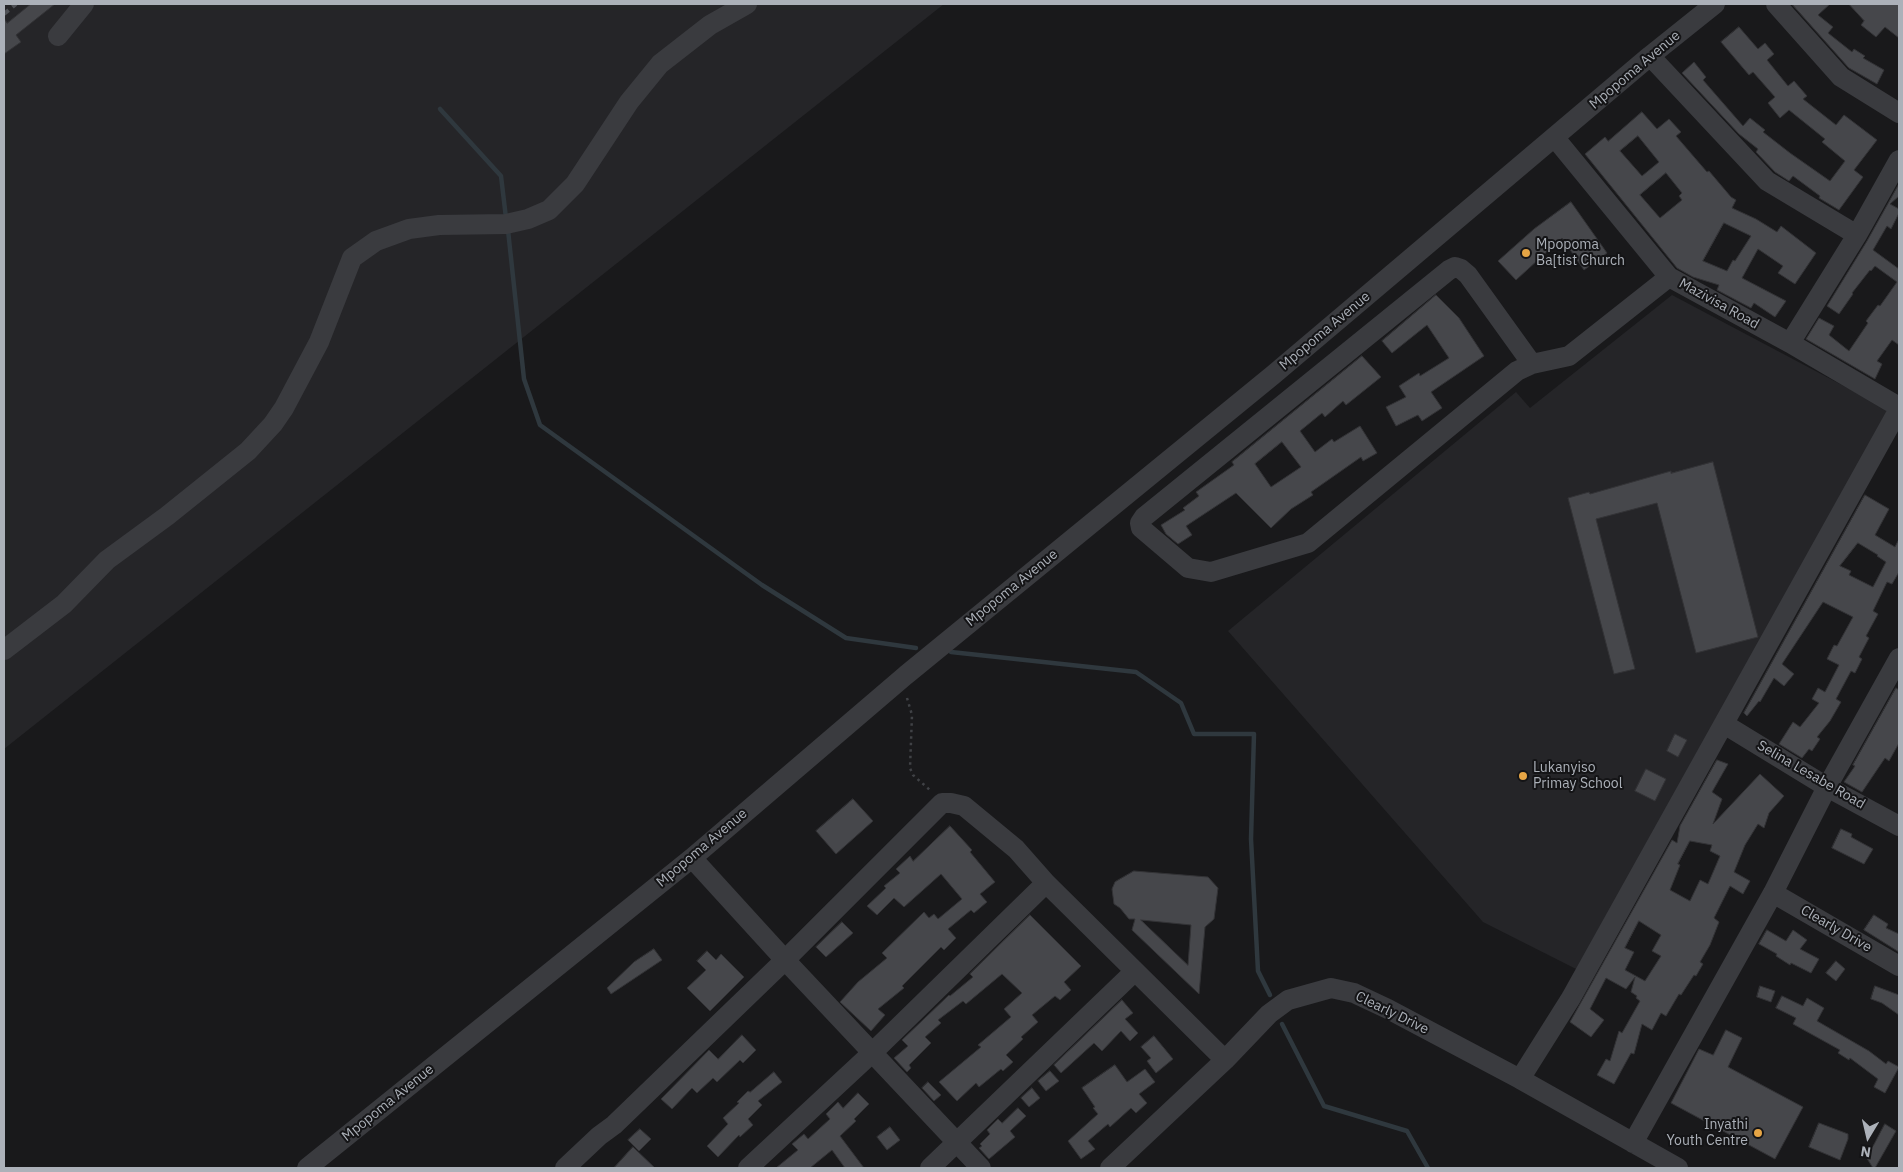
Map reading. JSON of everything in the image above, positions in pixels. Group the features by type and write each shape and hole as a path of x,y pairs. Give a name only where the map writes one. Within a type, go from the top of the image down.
{"street":[{"path":"58,36 84,4"},
{"path":"4,650 64,604 108,560 167,516 248,451 273,424 284,408 319,342 334,308 352,258 376,241 409,229 439,225 506,224 528,219 549,210 575,184 629,102 660,64 704,29 747,4"},
{"name":"Mpopoma Avenue","path":"307,1168 692,858 900,680 1265,381 1714,4"},
{"path":"1776,4 1841,77 1899,113"},
{"path":"1650,56 1767,181 1857,235"},
{"name":"Mazivisa Road","path":"1555,138 1669,277 1790,343 1899,408"},
{"path":"1790,343 1857,235 1899,160"},
{"path":"1532,364 1468,275 1455,267 1144,517 1140,523 1141,528 1188,568 1199,571 1211,572 1304,545 1517,371 1532,364 1569,356 1669,277"},
{"path":"1520,1079 1571,998 1899,408"},
{"path":"1633,1142 1773,893 1828,787 1899,658"},
{"name":"Selina Lesabe Road","path":"1724,724 1828,787 1899,826"},
{"path":"565,1168 599,1136 614,1125 785,960 942,803 964,806 1016,849 1046,884 1225,1060"},
{"path":"692,858 785,960 981,1168"},
{"path":"748,1168 873,1052 1046,884"},
{"name":"Clearly Drive","path":"1773,893 1899,966"},
{"path":"930,1168 1135,971"},
{"name":"Clearly Drive","path":"1110,1168 1225,1060 1269,1014 1288,1000 1331,988 1354,993 1520,1079 1678,1168"}],"path":[{"path":"900,680 912,715 910,768 913,775 942,803"}],"shaded area":[{"path":"4,4 944,4 4,749"},
{"name":"Lukanyiso Primay School","path":"1672,295 1891,411 1582,972 1483,922 1228,631 1516,392 1530,408"}],"building":[{"path":"31,4 55,4 16,35 21,42 4,54 4,18 7,23"},
{"path":"1792,4 1830,4 1818,15 1833,27 1828,33 1852,52 1854,49 1865,56 1863,58 1884,70 1877,84 1849,68"},
{"path":"1849,4 1899,4 1899,38 1885,27 1876,37 1861,25 1864,21"},
{"path":"1739,27 1758,49 1765,43 1774,54 1767,60 1788,86 1794,81 1807,96 1803,99 1836,125 1844,115 1877,140 1854,170 1863,177 1839,210 1819,198 1820,196 1793,176 1789,181 1775,172 1756,152 1758,149 1739,134 1682,73 1694,62 1706,77 1703,80 1743,126 1750,118 1765,130 1763,132 1830,181 1845,161 1822,142 1825,139 1789,110 1780,118 1768,103 1775,97 1753,72 1749,75 1721,42"},
{"path":"1642,112 1657,129 1669,119 1681,132 1676,136 1707,172 1709,171 1731,197 1736,200 1732,208 1756,219 1777,232 1781,226 1816,253 1795,284 1778,273 1783,266 1758,249 1742,278 1786,301 1775,317 1754,303 1751,308 1717,290 1719,285 1693,277 1677,268 1585,154 1605,137 1608,141","holes":["1638,136 1659,162 1642,176 1620,151","1666,173 1682,193 1679,196 1682,200 1660,218 1640,195","1724,223 1751,236 1727,271 1703,261"]},
{"path":"1899,184 1899,196 1890,204 1899,209 1899,213 1891,229 1887,226 1873,250 1899,269 1899,345 1892,340 1877,361 1882,364 1875,379 1806,339 1819,318 1834,326 1829,335 1849,351 1868,323 1866,321 1878,305 1880,306 1897,282 1875,266 1852,293 1839,314 1827,306"},
{"path":"1571,202 1607,253 1584,270 1562,238 1516,280 1498,261 1534,229"},
{"path":"1436,295 1459,318 1484,356 1431,392 1442,408 1422,421 1418,415 1396,426 1386,407 1406,397 1399,386 1419,373 1420,376 1449,358 1427,325 1392,353 1382,341"},
{"path":"1362,356 1381,377 1346,405 1343,401 1325,417 1322,413 1300,431 1315,452 1332,439 1334,442 1360,426 1377,453 1363,461 1361,457 1311,492 1313,495 1291,509 1271,528 1236,493 1186,526 1192,535 1178,544 1166,534 1161,525 1185,510 1183,508 1199,496 1196,492 1234,465 1232,462","holes":["1282,442 1301,467 1271,487 1255,464"]},
{"path":"1713,462 1758,637 1696,653 1657,503 1596,519 1635,669 1614,674 1568,498"},
{"path":"1865,495 1889,509 1875,535 1895,547 1899,539 1899,572 1892,584 1887,582 1873,611 1878,614 1866,636 1869,638 1859,657 1862,659 1855,673 1851,671 1836,699 1841,702 1830,721 1817,737 1820,739 1812,751 1809,749 1802,758 1779,744 1793,722 1800,727 1819,703 1812,699 1818,688 1825,692 1839,665 1827,659 1834,645 1837,646 1853,617 1823,602 1782,664 1794,674 1784,686 1774,678 1760,702 1747,716 1744,713","holes":["1858,543 1886,562 1873,587 1849,575 1851,571 1840,566"]},
{"path":"1896,688 1899,690 1899,743 1889,761 1885,758 1862,792 1844,782 1855,766 1853,765"},
{"path":"1675,734 1687,740 1678,757 1667,751"},
{"path":"1717,760 1728,764 1712,792 1722,799 1713,824 1760,774 1784,796 1769,813 1764,828 1758,824 1745,845 1734,872 1750,881 1743,894 1730,886 1714,918 1719,922 1710,945 1700,962 1703,964 1696,976 1694,975 1681,995 1679,994 1666,1016 1661,1013 1652,1030 1642,1024 1634,1054 1631,1053 1614,1084 1597,1075 1606,1059 1610,1061 1619,1031 1622,1033 1640,1001 1631,992 1635,977 1626,989 1606,978 1590,1009 1604,1020 1591,1037 1570,1022 1672,840 1677,843 1680,826","holes":["1690,841 1712,845 1710,851 1720,856 1708,884 1700,880 1690,901 1670,890 1680,865 1678,864","1639,921 1661,935 1652,951 1661,956 1645,981 1625,970 1634,952 1625,948"]},
{"path":"1646,769 1666,779 1655,801 1635,791"},
{"path":"853,799 873,821 836,854 816,831"},
{"path":"950,826 972,850 970,852 995,882 980,894 987,902 974,913 971,910 948,929 956,938 944,950 941,947 902,986 904,988 878,1009 885,1015 871,1031 840,1002 858,982 887,958 882,953 924,912 929,918 934,914 938,919 962,899 941,874 904,907 894,898 877,915 867,906 886,888 884,886 900,873 896,869 910,856 913,861"},
{"path":"1841,829 1852,834 1851,837 1873,849 1864,864 1832,848"},
{"path":"1134,871 1208,877 1218,888 1214,919 1205,927 1199,994 1132,930 1135,919 1129,919 1114,904 1112,889 1115,882","holes":["1141,920 1191,925 1188,965"]},
{"path":"1030,915 1081,966 1064,982 1071,990 1060,1000 1055,996 1032,1015 1038,1022 1021,1037 1023,1039 1006,1055 1013,1062 979,1087 976,1083 957,1101 939,1082 981,1047 978,1045 1011,1017 1004,1009 1022,993 1002,974 966,1004 963,1001 938,1020 941,1023 925,1037 931,1043 909,1065 911,1068 907,1072 894,1058 908,1046 902,1040 949,995 973,977 970,974"},
{"path":"1874,915 1888,924 1886,928 1899,934 1899,952 1864,930"},
{"path":"842,922 853,933 826,957 816,947"},
{"path":"1767,930 1786,941 1793,930 1807,940 1800,949 1819,959 1811,973 1791,963 1790,965 1776,956 1777,954 1759,944"},
{"path":"654,949 662,960 611,994 607,988 634,962"},
{"path":"707,951 716,960 721,954 744,977 710,1011 687,988 706,970 697,961"},
{"path":"1836,961 1845,969 1836,981 1826,973"},
{"path":"1760,986 1775,991 1771,1002 1757,997"},
{"path":"1875,986 1899,995 1899,1015 1882,1003 1871,999"},
{"path":"1782,996 1803,1006 1807,998 1824,1008 1817,1021 1869,1051 1886,1064 1888,1061 1899,1067 1885,1093 1874,1087 1878,1079 1850,1058 1849,1060 1838,1053 1840,1050 1793,1024 1796,1018 1776,1008"},
{"path":"1122,1000 1133,1013 1125,1019 1138,1033 1130,1041 1121,1031 1102,1051 1094,1043 1061,1073 1054,1065"},
{"name":"Inyathi Youth Centre","path":"1726,1030 1742,1038 1728,1067 1803,1107 1775,1159 1671,1103 1699,1049 1713,1055"},
{"path":"742,1035 756,1050 743,1063 740,1060 717,1082 713,1078 697,1093 692,1088 672,1109 661,1099 709,1050 718,1059"},
{"path":"1154,1036 1173,1059 1156,1073 1147,1061 1151,1058 1141,1047"},
{"path":"1115,1065 1127,1082 1145,1069 1155,1082 1139,1094 1147,1103 1136,1113 1131,1108 1110,1127 1108,1124 1088,1141 1095,1149 1081,1159 1068,1141 1098,1114 1082,1088"},
{"path":"1050,1071 1059,1081 1046,1091 1038,1081"},
{"path":"774,1072 782,1082 758,1101 762,1105 748,1119 753,1125 740,1137 739,1135 718,1157 707,1146 728,1124 723,1118 739,1103 737,1102 748,1091 750,1092"},
{"path":"928,1082 941,1095 934,1101 922,1088"},
{"path":"1032,1088 1040,1098 1029,1107 1021,1098"},
{"path":"858,1093 869,1104 854,1119 856,1121 840,1136 864,1168 845,1168 832,1150 810,1168 776,1168 798,1150 792,1144 804,1134 808,1139 830,1119 826,1114 838,1102 843,1108"},
{"path":"1018,1108 1026,1116 1010,1131 1015,1137 989,1159 979,1148 982,1146 980,1144 990,1134 987,1130 998,1119 1002,1123"},
{"path":"1819,1123 1848,1134 1840,1160 1809,1147"},
{"path":"1885,1124 1896,1131 1875,1168 1873,1168 1863,1152 1873,1146"},
{"path":"890,1127 900,1140 887,1150 877,1137"},
{"path":"640,1129 651,1139 639,1151 628,1140"},
{"path":"633,1147 655,1168 614,1168"}],"waterway":[{"path":"440,109 501,176 506,218"},
{"path":"508,230 524,379 540,425 762,585 846,638 916,648"},
{"path":"951,652 1136,672 1181,703 1194,734 1254,734 1251,839 1258,971 1270,995"},
{"path":"1282,1024 1324,1106 1407,1131 1428,1168"}],"railway":[{"path":"4,14 16,4"}],"place":[{"name":"Mpopoma Ba[tist Church","path":"1526,253"},
{"name":"Lukanyiso Primay School","path":"1523,776"},
{"name":"Inyathi Youth Centre","path":"1758,1133"}]}
